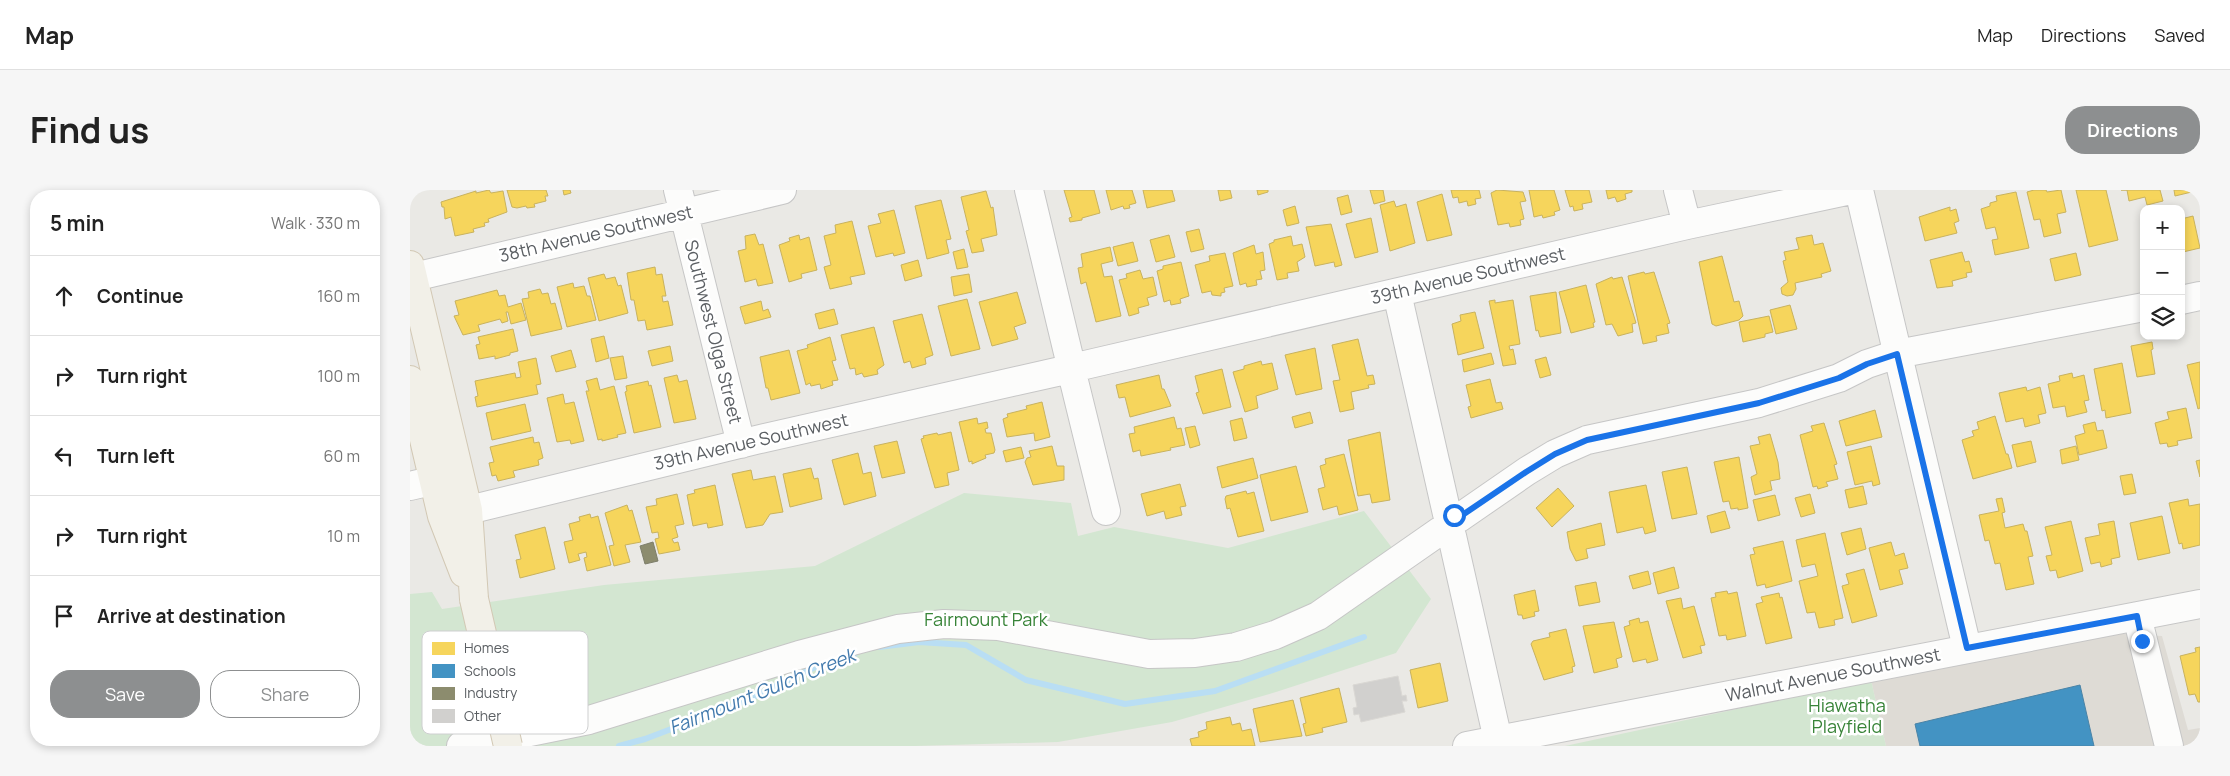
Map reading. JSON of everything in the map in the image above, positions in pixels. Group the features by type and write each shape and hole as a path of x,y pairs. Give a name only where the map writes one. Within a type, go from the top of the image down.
{"main road":[{"path":"411,273 460,474 455,513 481,631"},
{"path":"410,380 422,483 455,513"}],"street":[{"name":"38th Avenue Southwest","path":"411,273 680,202 782,190"},
{"path":"1028,190 1106,511"},
{"path":"1678,190 1687,225"},
{"name":"39th Avenue Southwest","path":"455,513 741,444 1687,225 1851,190"},
{"path":"1859,190 1967,648"},
{"name":"Southwest Olga Street","path":"680,202 741,444"},
{"path":"1397,293 1498,740"},
{"path":"2185,299 2200,296"},
{"path":"588,720 799,655 898,629 944,624 998,626 1149,654 1194,653 1236,647 1275,635 1318,616 1526,472 1555,454 1587,440 1759,403 1839,378 1867,364 1897,354 2140,308"},
{"path":"422,483 460,474"},
{"name":"Walnut Avenue Southwest","path":"1467,746 1844,675 1967,648 2200,604"},
{"path":"2137,616 2168,746"},
{"path":"461,746 520,734"}],"shaded area":[{"path":"2106,633 2162,636 2188,730 2200,728 2200,746 1886,746 1871,680"}],"green space":[{"name":"Fairmount Park","path":"964,493 1071,503 1078,536 1114,527 1228,548 1364,511 1431,599 1396,653 1276,692 1172,722 1058,742 915,746 410,746 410,594 432,592 442,609 604,585 815,566"},
{"name":"Hiawatha Playfield","path":"1871,680 1886,746 1565,746"}],"building: Homes":[{"path":"489,190 491,193 503,191 507,212 488,219 489,222 484,223 485,226 473,229 474,232 455,236 451,217 445,219 444,207 442,207 441,202 476,191 476,193"},
{"path":"507,190 546,190 548,196 545,196 546,201 534,204 535,207 517,208 512,207"},
{"path":"563,190 570,190 571,193 564,195"},
{"path":"1064,190 1094,190 1100,213 1082,218 1082,220 1070,222 1069,218 1072,217"},
{"path":"1106,190 1132,190 1136,203 1129,205 1130,208 1124,209 1123,206 1111,210"},
{"path":"1143,190 1172,190 1175,201 1147,208"},
{"path":"1218,190 1230,190 1232,198 1220,201"},
{"path":"1257,190 1268,190 1268,192 1258,195"},
{"path":"1370,190 1383,190 1385,201 1374,204"},
{"path":"1451,190 1479,190 1481,198 1475,199 1476,204 1468,206 1467,201 1459,203 1458,197 1453,198"},
{"path":"1497,190 1523,192 1526,201 1520,202 1524,219 1520,220 1521,225 1510,227 1509,223 1498,225 1491,193"},
{"path":"1529,190 1554,190 1560,210 1554,212 1555,215 1543,218 1542,215 1534,217"},
{"path":"1565,190 1589,190 1592,202 1582,204 1583,209 1574,211 1573,206 1570,207"},
{"path":"1606,190 1632,190 1632,192 1625,194 1626,199 1617,202 1615,197 1608,199"},
{"path":"2046,190 2047,192 2061,190 2066,212 2057,214 2061,233 2044,237 2040,219 2034,220 2027,192"},
{"path":"2076,190 2106,190 2118,240 2089,247"},
{"path":"2127,190 2160,190 2163,201 2147,205 2145,197 2129,201"},
{"path":"2174,190 2200,190 2175,196"},
{"path":"986,191 991,208 993,207 997,235 981,239 984,251 972,253 966,231 969,230 961,197"},
{"path":"2016,192 2029,248 1995,255 1992,240 1998,239 1995,227 1986,229 1981,209 1997,201 1996,196"},
{"path":"1442,194 1452,235 1427,241 1417,202"},
{"path":"1348,195 1352,212 1341,215 1337,198"},
{"path":"941,200 951,239 946,240 949,253 927,259 915,206"},
{"path":"1394,201 1396,207 1406,204 1415,243 1390,251 1380,205"},
{"path":"1295,206 1299,223 1287,226 1283,210"},
{"path":"1950,207 1950,211 1956,209 1959,221 1954,223 1957,233 1925,241 1919,217"},
{"path":"894,210 905,253 894,256 893,253 876,257 868,226 881,223 878,214"},
{"path":"2193,216 2200,248 2185,252 2185,218"},
{"path":"1371,218 1378,252 1355,258 1346,224"},
{"path":"852,221 865,274 850,277 852,284 830,289 824,267 831,265 824,236 836,233 835,225"},
{"path":"1331,224 1342,265 1335,267 1334,262 1315,266 1306,227"},
{"path":"1199,229 1204,249 1191,252 1186,232"},
{"path":"755,234 759,245 763,244 773,283 758,286 756,279 745,282 738,251 746,249 745,236"},
{"path":"799,235 800,240 809,237 817,270 801,274 802,278 789,282 779,245 790,241 789,238"},
{"path":"1169,235 1175,257 1156,262 1150,240"},
{"path":"1812,235 1814,245 1823,243 1831,271 1821,274 1822,277 1795,283 1796,289 1793,295 1787,296 1782,294 1781,288 1788,282 1783,261 1786,260 1784,252 1799,249 1796,238"},
{"path":"1291,236 1293,246 1302,244 1305,257 1297,262 1299,271 1287,273 1288,278 1277,280 1269,244 1274,242 1274,240"},
{"path":"1133,242 1138,261 1118,266 1113,247"},
{"path":"1254,245 1256,254 1263,252 1265,270 1260,271 1262,279 1256,280 1257,285 1247,287 1246,283 1240,285 1233,253"},
{"path":"1110,247 1113,261 1101,264 1104,277 1112,276 1121,316 1096,322 1086,282 1081,284 1078,268 1083,267 1081,254"},
{"path":"964,249 968,267 957,269 953,252"},
{"path":"1962,252 1965,262 1969,261 1972,272 1966,273 1967,277 1952,281 1953,286 1937,288 1930,260"},
{"path":"1225,253 1233,286 1224,288 1225,292 1221,293 1221,296 1212,295 1211,291 1202,293 1195,265 1210,261 1209,256"},
{"path":"2076,253 2081,275 2055,281 2050,259"},
{"path":"1722,256 1734,302 1739,301 1743,316 1739,320 1716,326 1712,324 1699,262"},
{"path":"918,260 922,276 905,281 901,265"},
{"path":"1181,262 1189,296 1180,299 1181,303 1171,305 1170,300 1164,302 1157,271 1163,269 1163,266"},
{"path":"655,267 656,275 662,274 666,296 662,296 663,302 668,301 673,325 647,330 645,320 638,321 634,300 631,300 627,273"},
{"path":"1140,270 1143,279 1153,277 1157,295 1147,298 1149,305 1138,308 1139,313 1129,316 1119,280 1127,278 1126,274"},
{"path":"1644,272 1645,274 1654,272 1670,323 1667,324 1669,333 1656,336 1657,341 1643,344 1628,276"},
{"path":"604,274 606,279 615,277 618,286 621,285 628,313 599,321 588,278"},
{"path":"969,274 972,292 954,296 951,277"},
{"path":"1612,277 1613,279 1622,277 1636,323 1632,324 1633,332 1618,336 1612,324 1606,325 1596,284"},
{"path":"573,283 574,288 584,286 587,296 590,296 596,320 567,327 557,287"},
{"path":"1586,285 1595,322 1593,323 1594,327 1571,333 1559,292"},
{"path":"540,289 542,294 548,293 551,304 555,303 562,329 531,336 522,299 529,298 528,292"},
{"path":"497,290 499,296 505,295 508,307 521,303 526,320 511,324 508,312 506,312 508,321 502,323 500,319 478,325 480,331 463,335 454,316 459,315 455,301"},
{"path":"1017,292 1026,323 1014,327 1018,339 992,346 979,302"},
{"path":"1556,292 1561,333 1540,337 1538,330 1536,331 1530,296"},
{"path":"967,299 980,349 951,356 938,306"},
{"path":"1495,300 1495,303 1513,300 1520,344 1509,346 1510,350 1513,349 1516,364 1503,366 1489,301"},
{"path":"761,301 763,311 768,309 771,317 745,324 740,307"},
{"path":"1790,305 1797,329 1776,334 1770,310"},
{"path":"834,309 838,324 819,329 815,314"},
{"path":"1475,312 1484,348 1458,355 1452,324 1461,321 1460,315"},
{"path":"922,314 933,355 925,358 926,364 912,368 910,361 904,363 893,321"},
{"path":"1769,316 1773,332 1765,334 1765,337 1743,342 1739,322"},
{"path":"874,327 884,365 877,370 878,374 864,377 862,373 856,375 855,368 850,369 841,335"},
{"path":"513,329 518,351 495,359 495,356 479,359 476,345 480,344 478,337"},
{"path":"604,336 609,358 596,362 591,339"},
{"path":"830,337 836,360 832,361 838,380 832,381 833,385 821,389 820,384 811,386 810,383 806,385 797,351 808,348 807,345"},
{"path":"1358,339 1367,376 1373,375 1375,384 1368,385 1369,388 1351,392 1354,409 1340,412 1333,381 1340,380 1332,345"},
{"path":"2152,342 2153,349 2151,350 2155,374 2137,377 2131,346"},
{"path":"670,346 673,361 652,366 648,351"},
{"path":"1315,348 1322,389 1296,395 1285,355"},
{"path":"571,350 576,367 556,372 551,356"},
{"path":"789,350 800,393 771,400 768,388 766,388 760,357"},
{"path":"1491,353 1494,364 1464,372 1462,360"},
{"path":"623,356 627,378 615,380 610,358"},
{"path":"1546,357 1551,375 1540,378 1535,360"},
{"path":"536,358 541,384 536,385 538,394 477,407 475,397 478,396 475,381 515,373 516,378 521,377 518,362"},
{"path":"1261,361 1262,365 1272,363 1278,389 1256,396 1258,408 1245,412 1233,372 1244,369 1244,366"},
{"path":"2200,362 2200,408 2198,409 2187,365"},
{"path":"2122,363 2131,413 2106,418 2105,410 2102,411 2094,369"},
{"path":"1222,369 1231,407 1203,414 1196,393 1199,392 1195,376"},
{"path":"2072,373 2073,378 2084,375 2089,400 2084,401 2087,412 2067,417 2065,406 2053,408 2048,384 2060,381 2059,376"},
{"path":"677,375 679,382 687,380 696,419 674,423 664,378"},
{"path":"1159,375 1162,389 1164,389 1171,406 1130,417 1125,397 1119,398 1116,385"},
{"path":"597,378 600,390 614,386 626,433 602,441 602,439 598,440 586,391 589,391 586,381"},
{"path":"1490,379 1496,403 1501,402 1503,409 1471,418 1468,407 1471,406 1466,385"},
{"path":"648,381 649,386 651,385 661,427 634,433 625,392 627,391 626,386"},
{"path":"2026,387 2027,391 2040,387 2046,413 2038,415 2040,423 2025,427 2023,418 2006,422 1999,393"},
{"path":"563,394 565,404 574,402 584,441 571,444 570,440 557,442 547,398"},
{"path":"1042,402 1050,437 1035,441 1034,433 1007,437 1003,419 1008,417 1007,414 1027,409 1026,406"},
{"path":"525,404 531,431 492,440 486,413"},
{"path":"2186,408 2192,438 2177,441 2178,445 2168,447 2167,443 2160,444 2155,423 2169,419 2167,412"},
{"path":"1875,410 1882,437 1846,446 1839,421"},
{"path":"1310,412 1313,423 1295,428 1292,417"},
{"path":"1995,416 2012,468 1973,479 1962,440 1974,436 1972,431 1979,429 1977,422"},
{"path":"1174,417 1177,429 1181,428 1185,445 1141,456 1140,450 1133,452 1129,434 1135,433 1134,427"},
{"path":"977,418 978,424 987,422 988,428 985,429 986,433 991,433 995,450 994,453 985,455 986,458 972,464 972,461 969,462 959,422"},
{"path":"1242,418 1247,438 1234,441 1230,421"},
{"path":"2095,422 2097,431 2103,430 2107,448 2079,455 2075,436 2085,433 2083,425"},
{"path":"1824,423 1837,464 1834,465 1838,479 1826,482 1828,486 1818,489 1817,486 1813,487 1800,435 1813,431 1811,426"},
{"path":"1195,426 1200,445 1190,448 1185,428"},
{"path":"951,432 959,470 947,473 949,485 935,488 921,439 924,438 923,436"},
{"path":"1380,432 1390,500 1372,503 1370,494 1358,496 1348,440"},
{"path":"1770,434 1778,462 1780,479 1770,481 1772,490 1755,495 1751,477 1757,474 1750,446 1760,444 1758,437"},
{"path":"533,437 534,443 539,442 543,458 538,460 539,465 513,471 515,477 498,481 496,475 492,476 489,463 494,462 490,447"},
{"path":"897,441 905,473 882,478 874,446"},
{"path":"2031,441 2036,462 2017,467 2012,445"},
{"path":"1052,446 1057,466 1064,466 1064,480 1033,485 1025,462 1027,458 1031,457 1029,451"},
{"path":"1871,446 1880,484 1873,486 1872,481 1855,485 1847,452"},
{"path":"2076,446 2079,460 2062,464 2060,450"},
{"path":"1021,447 1024,458 1006,462 1003,451"},
{"path":"858,453 863,474 871,472 876,496 844,505 832,460"},
{"path":"1344,454 1358,510 1339,515 1337,506 1323,510 1318,489 1325,487 1320,466 1326,464 1325,459"},
{"path":"1739,457 1748,508 1738,510 1738,508 1731,509 1729,501 1723,502 1714,462"},
{"path":"1253,458 1258,478 1222,488 1217,467"},
{"path":"2200,460 2200,477 2196,461"},
{"path":"1296,466 1308,512 1271,521 1260,475"},
{"path":"1687,467 1697,514 1672,519 1662,472"},
{"path":"811,468 814,479 818,478 822,499 790,507 783,474"},
{"path":"751,470 753,480 775,476 783,512 770,514 763,525 746,528 732,474"},
{"path":"2132,474 2136,493 2124,495 2120,476"},
{"path":"1180,484 1186,506 1180,507 1182,515 1166,519 1164,511 1147,516 1141,494"},
{"path":"715,485 723,525 708,528 707,523 693,526 687,495 695,493 694,490"},
{"path":"1646,485 1656,531 1645,534 1643,527 1617,533 1609,492"},
{"path":"1863,486 1867,504 1849,508 1845,490"},
{"path":"1558,488 1574,506 1552,527 1536,508"},
{"path":"1246,491 1247,494 1254,492 1264,531 1238,537 1230,508 1227,509 1225,499 1226,496"},
{"path":"677,494 684,524 675,526 678,537 672,539 674,543 678,542 680,550 659,554 655,539 659,538 658,532 652,533 646,507 657,505 656,499"},
{"path":"1810,494 1815,513 1801,517 1795,498"},
{"path":"1775,495 1780,515 1758,521 1753,500"},
{"path":"2002,498 2005,512 2002,513 2005,528 2023,524 2025,531 2027,531 2033,556 2028,557 2034,584 2006,590 2000,563 1995,564 1989,540 1985,541 1979,515 1999,511 1996,499"},
{"path":"2188,499 2189,506 2200,504 2200,545 2183,549 2182,543 2179,544 2169,503"},
{"path":"627,505 629,511 632,510 641,542 625,545 630,562 614,566 609,546 614,545 605,513"},
{"path":"1725,511 1730,528 1711,533 1707,516"},
{"path":"590,514 591,518 598,516 611,565 587,571 584,558 587,557 586,552 578,554 580,560 569,563 564,542 573,540 569,524 580,521 579,517"},
{"path":"2162,516 2170,553 2138,560 2130,523"},
{"path":"2071,521 2083,571 2058,578 2056,570 2050,571 2046,556 2052,555 2045,527"},
{"path":"2114,521 2120,557 2111,559 2112,564 2101,567 2100,562 2091,564 2085,538 2100,535 2098,524"},
{"path":"1601,523 1605,545 1586,549 1588,558 1576,561 1570,549 1567,532"},
{"path":"545,527 555,569 520,578 516,560 521,559 515,535"},
{"path":"1861,528 1866,549 1847,555 1841,533"},
{"path":"1825,533 1843,618 1834,620 1835,625 1819,628 1815,612 1807,613 1799,581 1818,576 1815,564 1802,567 1796,540"},
{"path":"1783,541 1792,581 1766,588 1765,584 1757,586 1750,555 1755,554 1753,548"},
{"path":"1891,542 1895,556 1904,553 1908,568 1899,570 1903,584 1880,590 1869,548"},
{"path":"1674,567 1679,588 1658,594 1653,573"},
{"path":"1864,569 1877,616 1852,623 1842,586 1849,584 1846,574"},
{"path":"1648,571 1651,584 1633,589 1629,576"},
{"path":"1596,582 1600,602 1579,606 1575,586"},
{"path":"1535,590 1539,611 1534,612 1535,616 1523,619 1522,615 1518,615 1514,595"},
{"path":"1727,591 1728,594 1737,592 1746,636 1727,640 1726,635 1719,636 1711,598 1716,597 1715,593"},
{"path":"1779,593 1780,598 1782,597 1792,638 1766,644 1756,604 1763,602 1761,597"},
{"path":"1681,598 1683,609 1694,606 1705,645 1700,646 1702,653 1683,658 1666,601"},
{"path":"1639,618 1640,623 1648,621 1658,660 1647,663 1646,659 1633,662 1624,627 1630,625 1629,621"},
{"path":"1614,622 1622,657 1616,659 1618,667 1594,673 1583,626"},
{"path":"1566,629 1575,666 1572,667 1573,672 1544,680 1531,644 1533,641 1550,637 1549,633"},
{"path":"2200,647 2200,702 2198,702 2195,694 2189,695 2180,656 2196,652 2195,648"},
{"path":"1440,663 1448,701 1418,708 1410,670"},
{"path":"1339,688 1347,722 1322,728 1323,732 1306,736 1303,724 1306,723 1300,698"},
{"path":"1293,700 1302,736 1260,742 1253,709"},
{"path":"1230,717 1232,725 1240,723 1242,731 1251,729 1255,746 1192,746 1190,739 1199,737 1198,732 1207,729 1206,722"}],"building: Schools":[{"path":"2080,685 2094,746 1920,746 1915,724"}],"building: Industry":[{"path":"653,542 658,561 645,564 640,546"}],"building: Other":[{"path":"1398,676 1402,696 1406,695 1407,701 1402,701 1405,712 1361,722 1359,714 1354,715 1353,708 1357,707 1353,685"}],"waterway":[{"name":"Fairmount Gulch Creek","path":"879,647 919,642 966,645 1026,680 1125,704 1215,691 1364,637"},
{"name":"Fairmount Gulch Creek","path":"619,746 645,739 745,701 813,668 855,654"}],"route":[{"path":"1454,515 1458,518 1555,454 1587,440 1759,403 1839,378 1867,364 1897,354 1967,648 2137,616 2142,641"}]}
